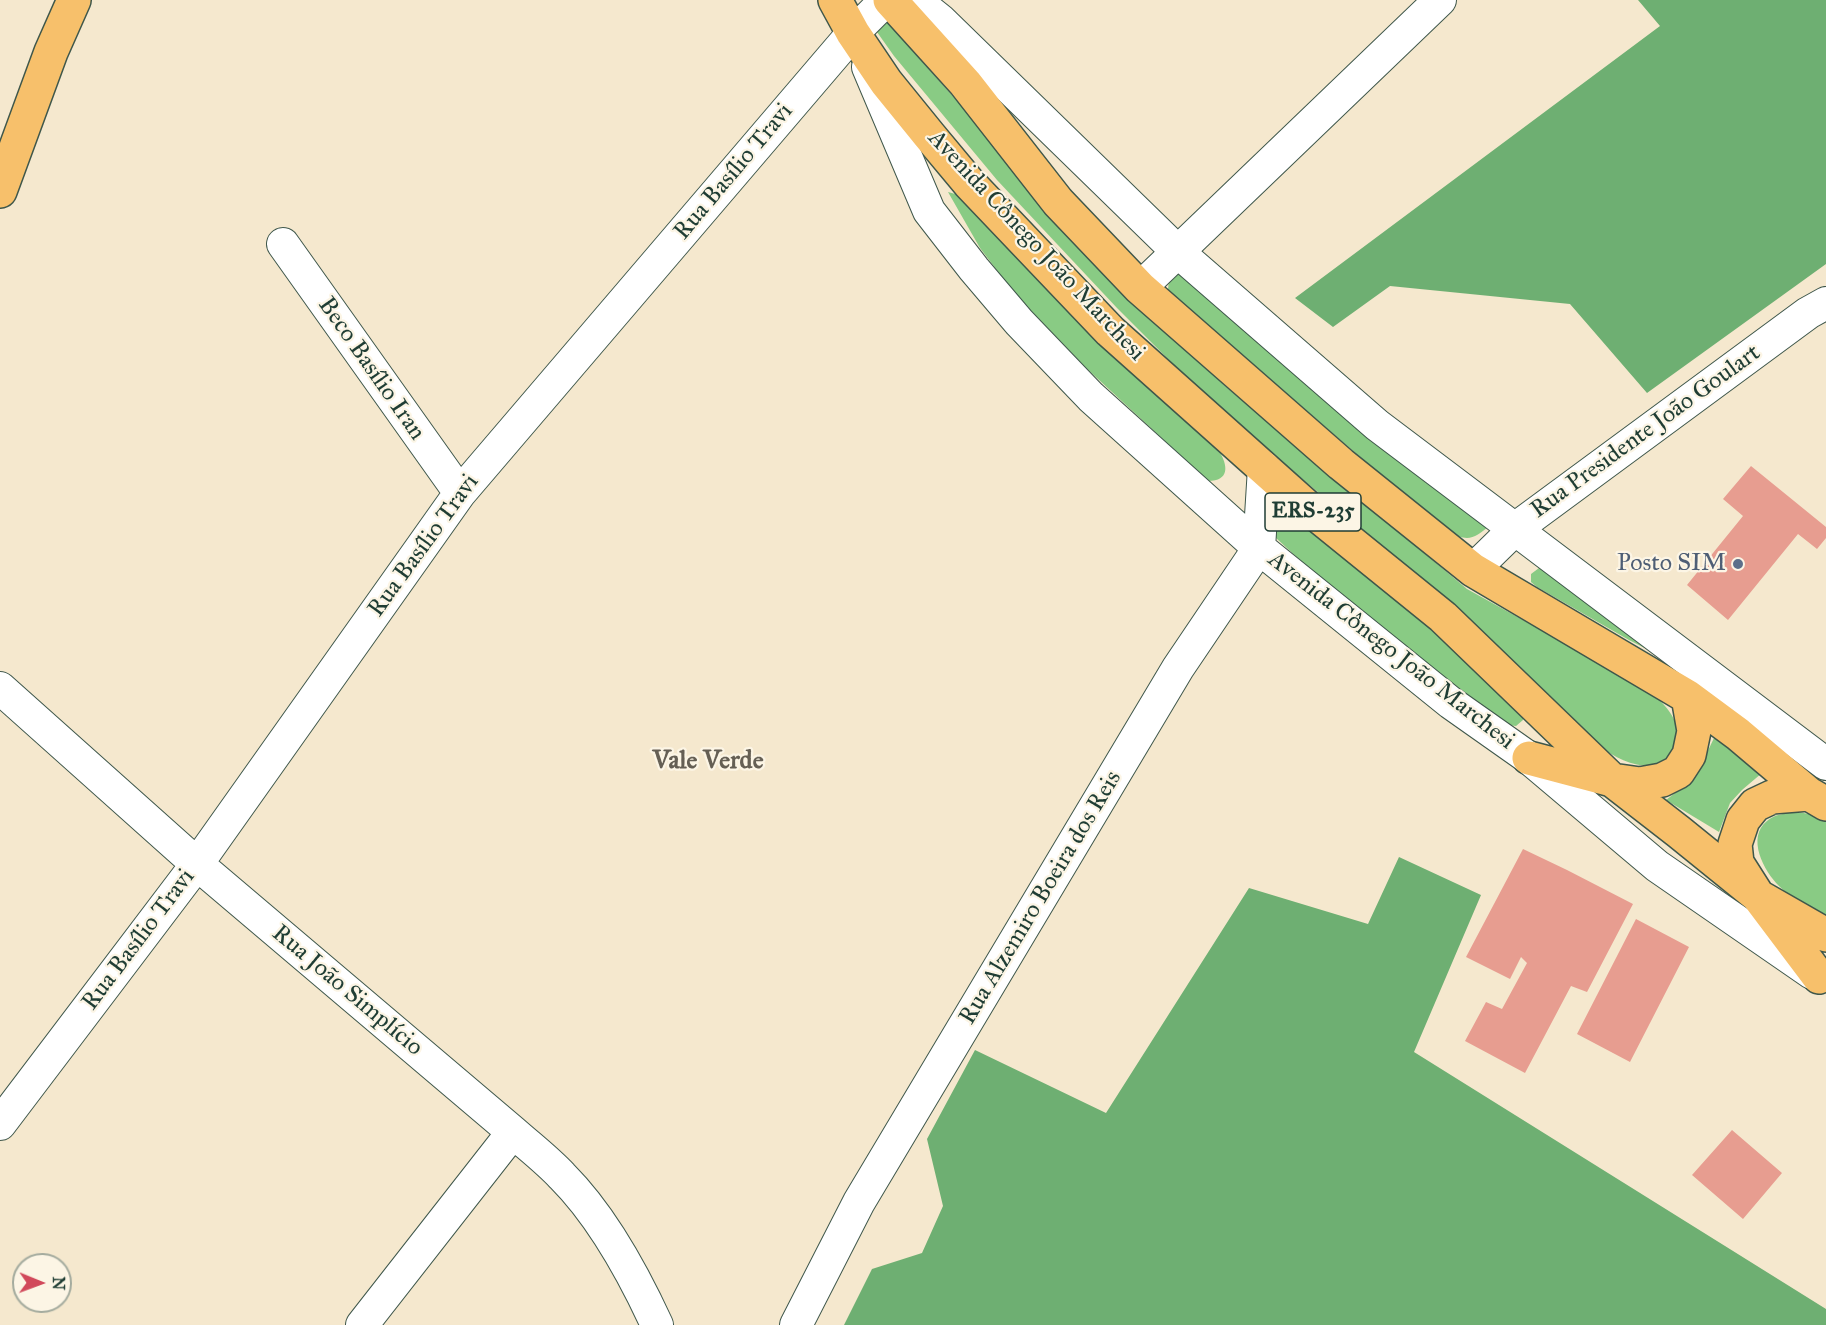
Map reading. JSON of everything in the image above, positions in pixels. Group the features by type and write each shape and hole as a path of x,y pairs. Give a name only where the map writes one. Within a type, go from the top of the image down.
{"main road":[{"path":"0,191 51,52 74,0"},
{"name":"ERS-235","path":"835,0 853,33"},
{"name":"Avenida Cônego João Marchesi","path":"888,0 966,83 1058,202 1140,288 1341,464 1473,570 1688,696 1818,799"},
{"name":"Avenida Cônego João Marchesi","path":"853,33 886,82 969,183 1110,331 1306,506 1443,617 1612,780 1758,896 1826,935"},
{"path":"1529,758 1612,780 1640,784 1662,780 1677,772 1689,755 1694,731 1688,696"},
{"path":"1818,799 1772,797 1755,805 1743,820 1735,844 1737,863 1758,896 1822,980"}],"street":[{"name":"Rua Basílio Travi","path":"0,1124 197,864 460,493 853,33 888,0"},
{"path":"915,0 940,20 1178,252 1377,425 1826,764"},
{"path":"1140,288 1440,0"},
{"name":"Avenida Cônego João Marchesi","path":"853,33 929,211 1019,322 1091,397 1259,548 1451,703 1529,758 1657,866 1822,980"},
{"name":"Beco Basílio Iran","path":"283,244 460,493"},
{"name":"Rua Presidente João Goulart","path":"1473,570 1515,529 1808,313 1826,303"},
{"path":"1259,548 1264,468"},
{"name":"Rua Alzemiro Boeira dos Reis","path":"796,1325 859,1202 1178,668 1259,548"},
{"name":"Rua João Simplício","path":"0,688 197,864 563,1176 594,1214 625,1261 657,1325"},
{"path":"362,1325 513,1132"}],"green space":[{"path":"1638,0 1826,0 1826,264 1647,393 1570,304 1390,286 1333,327 1295,298 1660,26"},
{"path":"881,15 1127,293 1225,386 1467,589 1642,686 1655,696 1672,715 1678,731 1675,749 1666,764 1648,766 1631,763 1599,746 1454,606 1215,406 1117,308 997,180 894,56 872,25"},
{"path":"948,192 959,195 1108,348 1219,451 1224,462 1224,475 1208,481 1085,367 1014,293 980,248"},
{"path":"1178,272 1492,524 1470,538 1460,537 1446,531 1177,299 1168,290 1169,279"},
{"path":"1284,513 1293,516 1432,625 1523,713 1523,720 1516,726 1507,725 1417,658 1330,587 1275,537 1275,517"},
{"path":"1543,565 1668,660 1537,587 1531,582 1531,574"},
{"path":"1714,738 1762,773 1730,803 1719,832 1666,800 1688,783 1703,761"},
{"path":"1793,812 1806,813 1826,822 1826,916 1784,891 1773,880 1760,854 1758,836 1761,828 1773,817"},
{"path":"1399,857 1481,895 1414,1052 1826,1309 1826,1325 844,1325 872,1269 922,1253 943,1206 927,1139 975,1050 1106,1113 1249,888 1368,924"}],"building":[{"path":"1751,466 1826,527 1826,538 1817,549 1798,534 1728,620 1687,585 1743,516 1723,499"},
{"path":"1523,849 1633,904 1587,992 1571,986 1525,1073 1465,1041 1486,1002 1502,1009 1527,963 1521,957 1510,979 1466,957"},
{"path":"1636,919 1689,947 1630,1062 1577,1034"},
{"path":"1732,1130 1782,1173 1743,1219 1692,1175"}],"place":[{"name":"Posto SIM","path":"1738,564"}],"district":[{"name":"Vale Verde","path":"708,762"}]}
